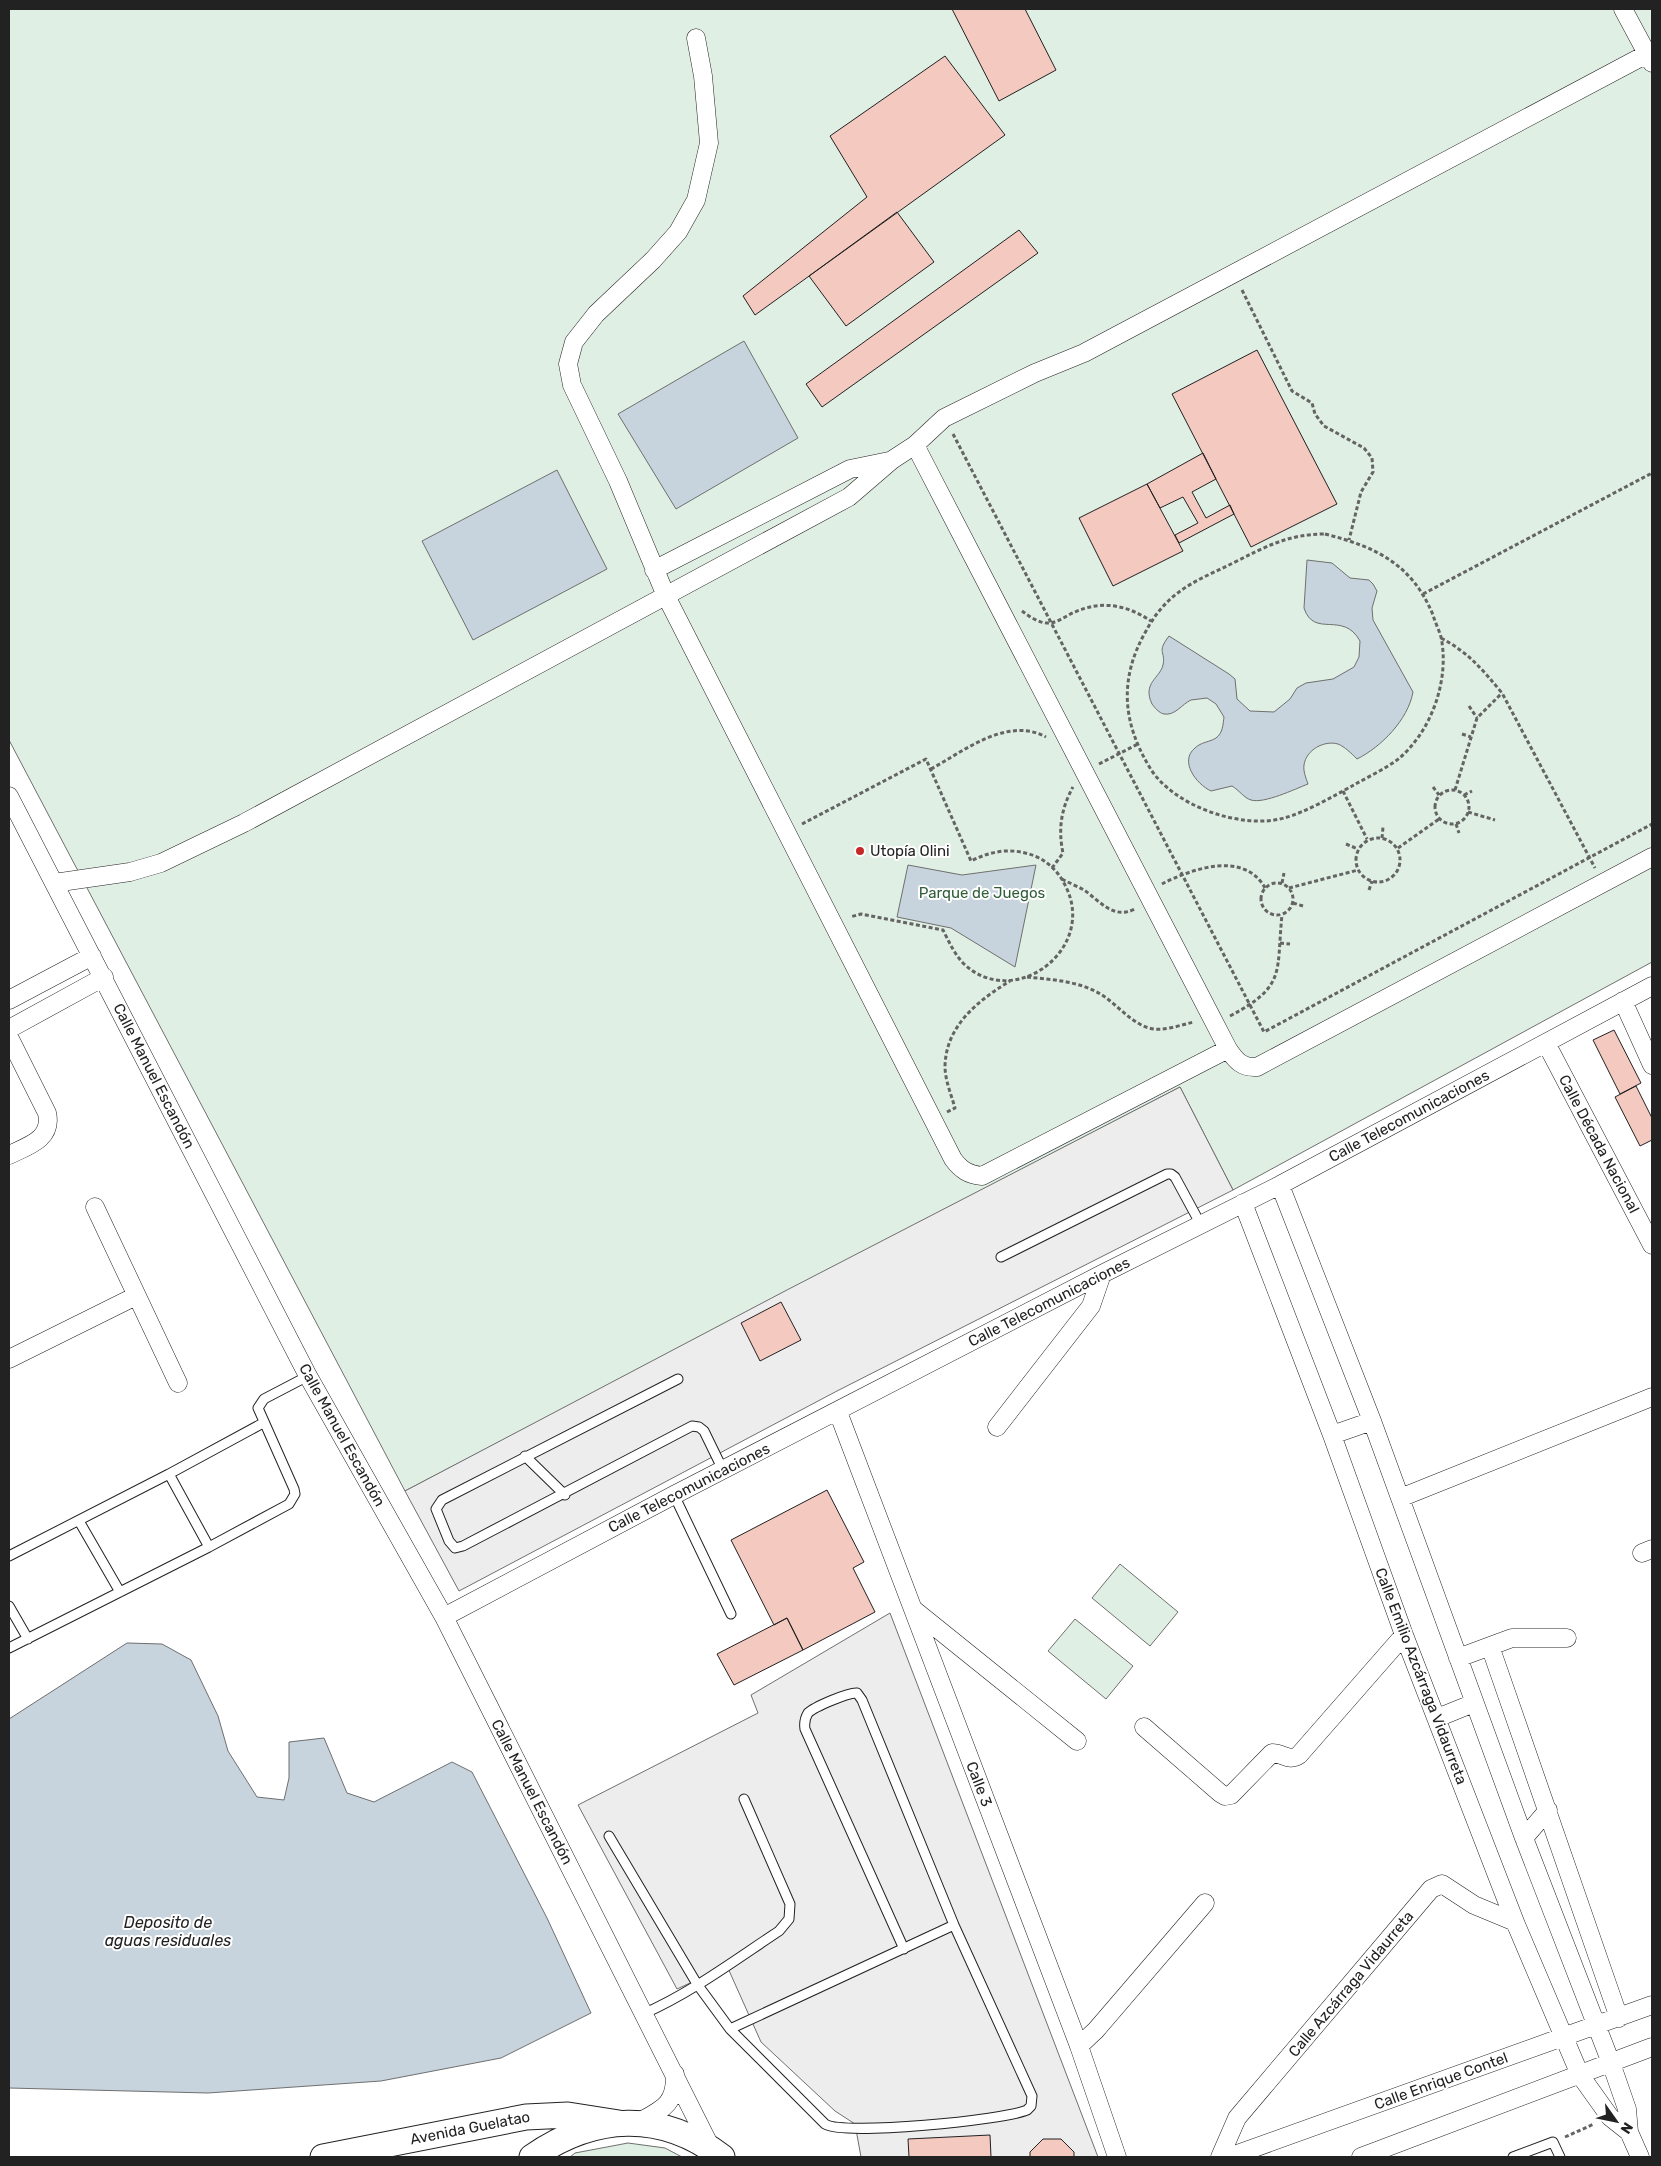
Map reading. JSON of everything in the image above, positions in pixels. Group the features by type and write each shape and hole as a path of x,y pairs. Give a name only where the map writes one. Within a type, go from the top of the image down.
{"main road":[{"name":"Avenida Guelatao","path":"323,2157 526,2117 568,2115 679,2132 717,2154"},
{"path":"532,2157 562,2139 579,2132 629,2123"}],"street":[{"path":"54,883 130,872 161,863 195,848 849,497 892,460 915,445 944,418 1035,373 1084,353 1650,58 1623,9"},
{"path":"696,38 703,76 709,143 696,200 678,232 653,260 596,314 574,342 568,364 572,385 618,481 666,596 933,1119 958,1165 973,1175 982,1176 1228,1049"},
{"path":"915,445 1213,1021 1228,1049 1238,1062 1247,1068 1257,1067 1652,858"},
{"path":"654,570 850,469 892,460"},
{"name":"Calle Manuel Escandón","path":"9,796 308,1376 444,1617 675,2074 693,2114 717,2154"},
{"path":"9,1000 92,956"},
{"path":"9,1030 104,978"},
{"name":"Calle Telecomunicaciones","path":"444,1617 674,1495 1102,1274 1280,1185 1652,986"},
{"path":"1623,1001 1652,1065"},
{"path":"9,1037 49,1120 48,1128 37,1141 9,1155"},
{"name":"Calle Década Nacional","path":"1546,1043 1652,1245"},
{"path":"1280,1185 1372,1421 1524,1838 1611,2063 1627,2109 1630,2132 1640,2157"},
{"name":"Calle Emilio Azcárraga Vidaurreta","path":"1243,1203 1332,1435 1404,1635 1514,1922 1580,2075 1610,2117 1630,2132"},
{"path":"95,1207 178,1383"},
{"path":"997,1427 1091,1306 1102,1274"},
{"path":"9,1359 136,1296"},
{"path":"1400,1498 1652,1397"},
{"name":"Calle 3","path":"838,1412 1079,2046 1117,2157"},
{"path":"1332,1435 1372,1421"},
{"path":"912,1609 1077,1741"},
{"path":"1144,1728 1220,1793 1225,1796 1231,1795 1272,1753 1278,1753 1289,1758 1295,1758 1300,1755 1404,1635"},
{"path":"1458,1658 1512,1638 1567,1638"},
{"path":"1490,1646 1619,2018"},
{"path":"1437,1718 1474,1703"},
{"path":"1524,1838 1548,1810"},
{"name":"Calle Azcárraga Vidaurreta","path":"1220,2157 1237,2118 1432,1889 1442,1884 1474,1905 1514,1922"},
{"path":"1079,2046 1205,1903"},
{"name":"Calle Enrique Contel","path":"1229,2157 1652,2005"},
{"path":"1361,2157 1652,2047"},
{"path":"629,2123 658,2112 667,2104 675,2089 675,2074"}],"lane":[{"path":"1001,1257 1167,1174 1175,1177 1201,1225"},
{"path":"9,1648 208,1548 289,1504 295,1494 294,1489 263,1423 258,1408 260,1403 308,1376"},
{"path":"678,1379 525,1456 439,1502 437,1512 451,1545 455,1548 463,1546 565,1495 692,1426 699,1427 704,1431 723,1470"},
{"path":"9,1556 169,1474 263,1423"},
{"path":"525,1456 565,1495"},
{"path":"169,1474 208,1548"},
{"path":"674,1495 731,1614"},
{"path":"79,1521 120,1592"},
{"path":"9,1606 28,1639"},
{"path":"609,1836 697,1984 730,2030 829,2127 910,2126 969,2121 1022,2112 1031,2106 1032,2096 954,1925 857,1693 849,1693 810,1711 805,1719 805,1729 904,1949"},
{"path":"643,2014 667,2004 779,1931 789,1919 790,1904 744,1799"},
{"path":"730,2030 954,1925"},
{"path":"1513,2157 1553,2142 1560,2157"}],"path":[{"path":"1234,274 1292,391 1312,403 1315,414 1324,426 1364,448 1372,458 1373,472 1361,492 1349,540"},
{"path":"944,418 1264,1032 1652,824"},
{"path":"1423,594 1652,473"},
{"path":"1326,534 1349,540 1374,550 1407,573 1423,594 1441,637 1441,678 1438,697 1423,728 1407,750 1396,761 1343,791 1286,818 1260,821 1231,818 1194,805 1162,783 1152,771 1138,744 1130,722 1126,704 1129,673 1138,645 1151,621 1178,592 1194,582 1276,542 1296,536 1326,534"},
{"path":"1003,614 1017,607 1040,622 1050,623 1082,609 1106,604 1124,606 1151,621"},
{"path":"1441,637 1461,648 1482,668 1502,692 1603,884"},
{"path":"1455,790 1477,718 1502,692"},
{"path":"1469,706 1477,718"},
{"path":"931,769 988,738 1005,732 1017,730 1049,739"},
{"path":"1462,734 1471,737"},
{"path":"1052,868 1063,853 1060,820 1067,797 1085,772 1138,744"},
{"path":"786,832 926,759 971,861 997,851 1011,850 1026,853 1040,859 1062,879 1072,907 1069,937 1062,950 1052,962 1040,971 1027,977 1010,980 978,973 964,964 953,951 943,930 861,914 832,922"},
{"path":"1433,787 1440,795"},
{"path":"1455,790 1464,795 1468,803 1468,812 1464,820 1456,824 1446,824 1439,819 1435,811 1435,803 1440,795 1447,791 1455,790"},
{"path":"1343,791 1368,840"},
{"path":"1464,795 1472,791"},
{"path":"1468,812 1495,820"},
{"path":"1398,848 1439,819"},
{"path":"1456,824 1459,833"},
{"path":"1382,838 1383,827"},
{"path":"1382,838 1392,842 1398,848 1401,858 1399,868 1393,877 1384,882 1364,878 1358,870 1355,862 1358,849 1368,840 1382,838"},
{"path":"1346,844 1358,849"},
{"path":"1062,879 1084,890 1110,910 1122,914 1181,874 1197,869 1226,866 1238,868 1262,882 1265,888"},
{"path":"1290,888 1358,870"},
{"path":"1282,883 1284,873"},
{"path":"1369,890 1372,881"},
{"path":"1273,883 1282,883 1290,888 1293,895 1293,903 1289,910 1282,915 1274,915 1266,911 1262,904 1261,896 1265,888 1273,883"},
{"path":"1293,903 1303,906"},
{"path":"1027,977 1068,982 1089,988 1103,996 1136,1022 1149,1028 1164,1029 1213,1021 1250,1006 1264,995 1274,982 1278,970 1282,915"},
{"path":"1280,943 1290,944"},
{"path":"933,1119 955,1108 946,1080 945,1066 952,1039 975,1004 1010,980"},
{"path":"1553,2142 1610,2117"}],"green space":[{"name":"Utopía Olini","path":"9,9 1652,9 1652,962 1233,1190 1180,1087 405,1491 9,740"},
{"path":"1120,1564 1178,1612 1150,1646 1092,1598"},
{"path":"1075,1619 1133,1666 1106,1699 1048,1651"},
{"path":"628,2143 665,2148 682,2157 570,2157 575,2153"}],"shaded area":[{"path":"1180,1087 1233,1190 837,1391 459,1591 405,1491 785,1291"},
{"path":"890,1613 1098,2157 861,2157 855,2124 835,2111 761,2042 727,1966 677,1989 578,1805 758,1713 751,1695"}],"water":[{"path":"744,341 798,438 676,509 618,414"},
{"path":"557,470 607,569 473,640 422,541"},
{"path":"1307,560 1332,563 1350,578 1369,580 1373,584 1377,591 1372,608 1373,620 1413,692 1406,713 1384,740 1357,759 1346,748 1338,744 1327,743 1316,747 1305,760 1304,772 1308,784 1280,795 1257,801 1248,799 1232,786 1211,791 1205,788 1191,772 1189,765 1190,753 1197,746 1214,739 1220,734 1224,717 1216,704 1207,698 1191,700 1175,712 1168,714 1160,713 1154,707 1149,697 1149,691 1163,665 1163,646 1169,636 1229,674 1235,679 1237,699 1250,711 1274,712 1290,699 1297,688 1306,683 1333,679 1354,667 1359,657 1360,641 1353,632 1345,627 1315,622 1309,617 1304,608"},
{"path":"908,865 962,875 1036,865 1015,967 951,928 897,917"},
{"name":"Deposito de aguas residuales","path":"127,1643 162,1644 191,1660 218,1716 228,1751 257,1797 284,1800 289,1778 289,1742 324,1738 347,1793 374,1802 452,1762 472,1772 547,1918 591,2013 501,2058 381,2081 208,2093 9,2088 9,1719"}],"building":[{"path":"952,9 1025,9 1056,70 999,101"},
{"path":"945,56 1005,135 755,315 743,296 867,197 830,136"},
{"path":"897,212 934,262 846,326 809,276"},
{"path":"1019,230 1038,253 822,407 806,384"},
{"path":"1257,350 1337,504 1251,547 1172,394"},
{"path":"1203,453 1216,479 1192,492 1206,518 1230,505 1234,514 1179,543 1175,535 1198,523 1183,497 1160,508 1147,484"},
{"path":"1147,484 1183,551 1113,586 1079,518"},
{"path":"1614,1030 1641,1083 1620,1094 1593,1040"},
{"path":"1636,1086 1652,1118 1652,1140 1640,1146 1615,1097"},
{"path":"781,1302 801,1340 760,1361 741,1323"},
{"path":"827,1490 864,1562 853,1568 875,1612 803,1650 787,1618 774,1625 731,1540"},
{"path":"787,1618 803,1650 734,1685 717,1654"},
{"path":"990,2135 991,2157 909,2157 908,2139"},
{"path":"1043,2139 1061,2139 1074,2152 1074,2157 1030,2157 1030,2152"}],"place":[{"name":"Utopía Olini","path":"860,851"}],"park label":[{"name":"Parque de Juegos","path":"982,893"}]}
